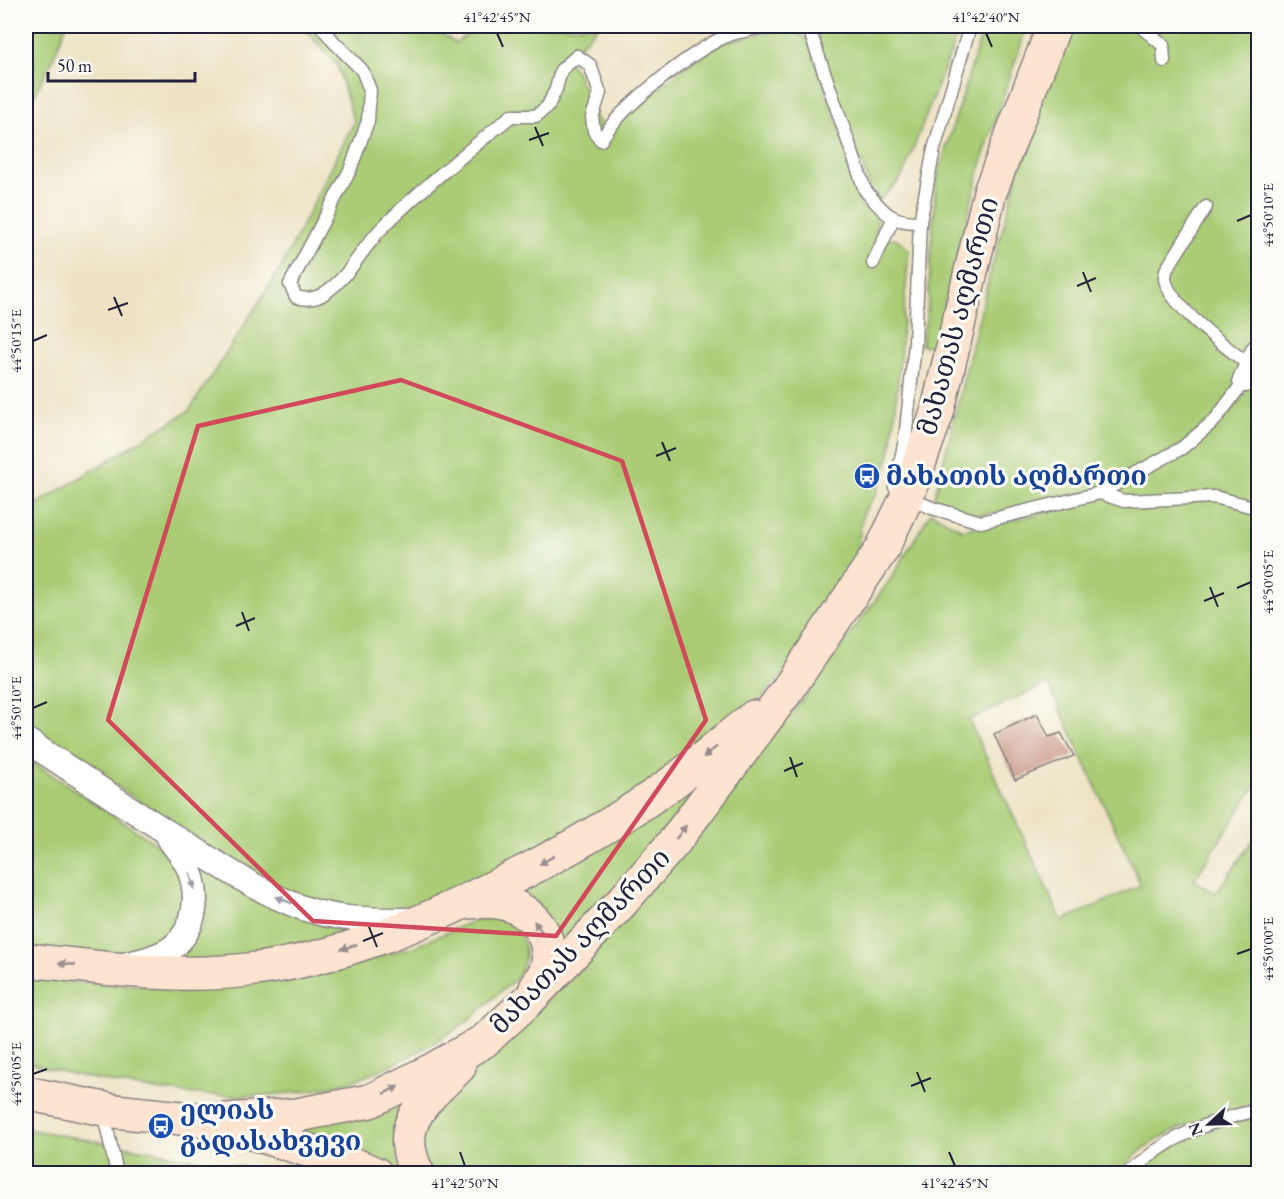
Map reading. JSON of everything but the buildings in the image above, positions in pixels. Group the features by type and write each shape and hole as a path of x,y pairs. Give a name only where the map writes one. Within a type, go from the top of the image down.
{"main road":[{"name":"მახათას აღმართი","path":"26,1093 103,1109 211,1120 297,1115 370,1101 434,1070 484,1041 529,1000 622,902 675,841 788,689 882,549 907,497 937,413 990,192 1054,26"},
{"name":"მახათას აღმართი","path":"26,960 180,974 248,970 312,959 388,935 465,902 535,867 601,830 669,785 788,689"},
{"path":"465,902 497,901 519,908 536,922 547,939 548,965 529,1000"},
{"path":"418,1173 410,1158 408,1140 411,1123 422,1105 484,1041"},
{"path":"211,1120 376,1173"}],"street":[{"path":"26,740 164,831 272,895 304,909 337,917 362,920 423,920"},
{"path":"109,968 148,959 173,947 191,925 196,896 189,868 164,831"}],"lane":[{"path":"321,26 362,70 370,90 368,121 350,170 290,284 296,297 303,299 318,297 328,291 344,276 378,232 435,177 511,116 536,116 548,106 561,70 577,56 590,65 600,93 592,117 594,131 601,140 608,128 643,94 695,55 733,33 779,26"},
{"path":"808,26 865,190 893,219 906,223 920,222"},
{"path":"882,549 905,441 915,343 920,222 934,149 970,26"},
{"path":"1140,26 1163,45 1164,61"},
{"path":"907,497 932,508 981,522 1100,493 1182,448 1215,420 1251,366 1190,316 1172,294 1165,279 1166,270 1206,207"},
{"path":"873,263 893,219"},
{"path":"1100,493 1125,501 1214,497 1258,508"},
{"path":"103,1109 117,1173"},
{"path":"1129,1173 1176,1137 1234,1116 1258,1110"}],"highlighted area":[{"path":"401,380 622,461 706,720 556,936 313,921 108,720 198,426"}],"green space":[{"path":"26,26 66,26 52,61 26,111"},
{"path":"302,26 429,26 456,43 476,26 598,26 567,59 577,73 597,120 612,133 628,111 693,61 723,42 778,30 795,32 809,42 861,192 857,195 861,206 872,210 875,214 877,228 874,240 885,244 889,239 896,238 909,250 890,454 876,495 863,513 855,566 805,652 737,722 669,781 503,874 408,908 375,916 300,903 205,846 26,724 26,511 189,411 282,266 354,122 337,65"},
{"path":"817,26 958,26 952,49 905,170 899,181 880,200 870,187 819,49"},
{"path":"984,26 1027,26 984,154 933,347 921,345 927,313 936,181"},
{"path":"1067,26 1258,26 1258,321 1253,332 1242,378 1214,418 1179,447 1098,490 1021,509 965,517 933,503 991,270 1037,106"},
{"path":"1258,362 1258,782 1194,880 1216,893 1258,833 1258,1103 1195,1122 1165,1135 1135,1155 1120,1174 429,1173 418,1131 447,1097 574,975 696,831 806,695 890,580 931,512 962,530 1048,512 1106,493 1157,468 1204,437 1241,399","holes":["1048,683 1141,885 1062,921 969,720"]},
{"path":"730,751 560,955 540,906 525,893 508,889"},
{"path":"26,758 155,843 179,869 189,895 182,923 166,945 143,954 26,951"},
{"path":"184,846 356,927 322,941 275,955 173,963 202,926 207,908 203,886"},
{"path":"496,918 512,922 523,941 524,961 516,978 467,1021 437,1041 406,1058 345,1083 306,1091 225,1096 144,1088 26,1062 26,979 154,986 325,970 413,947 478,919"},
{"path":"432,1081 406,1173 394,1173 375,1165 242,1125"},
{"path":"1258,1117 1258,1173 1139,1174 1150,1162 1178,1143 1210,1130"},
{"path":"26,1129 278,1173 26,1173"}],"place":[{"name":"მახათის აღმართი","path":"867,476"},
{"name":"ელიას გადასახვევი","path":"161,1126"}]}
